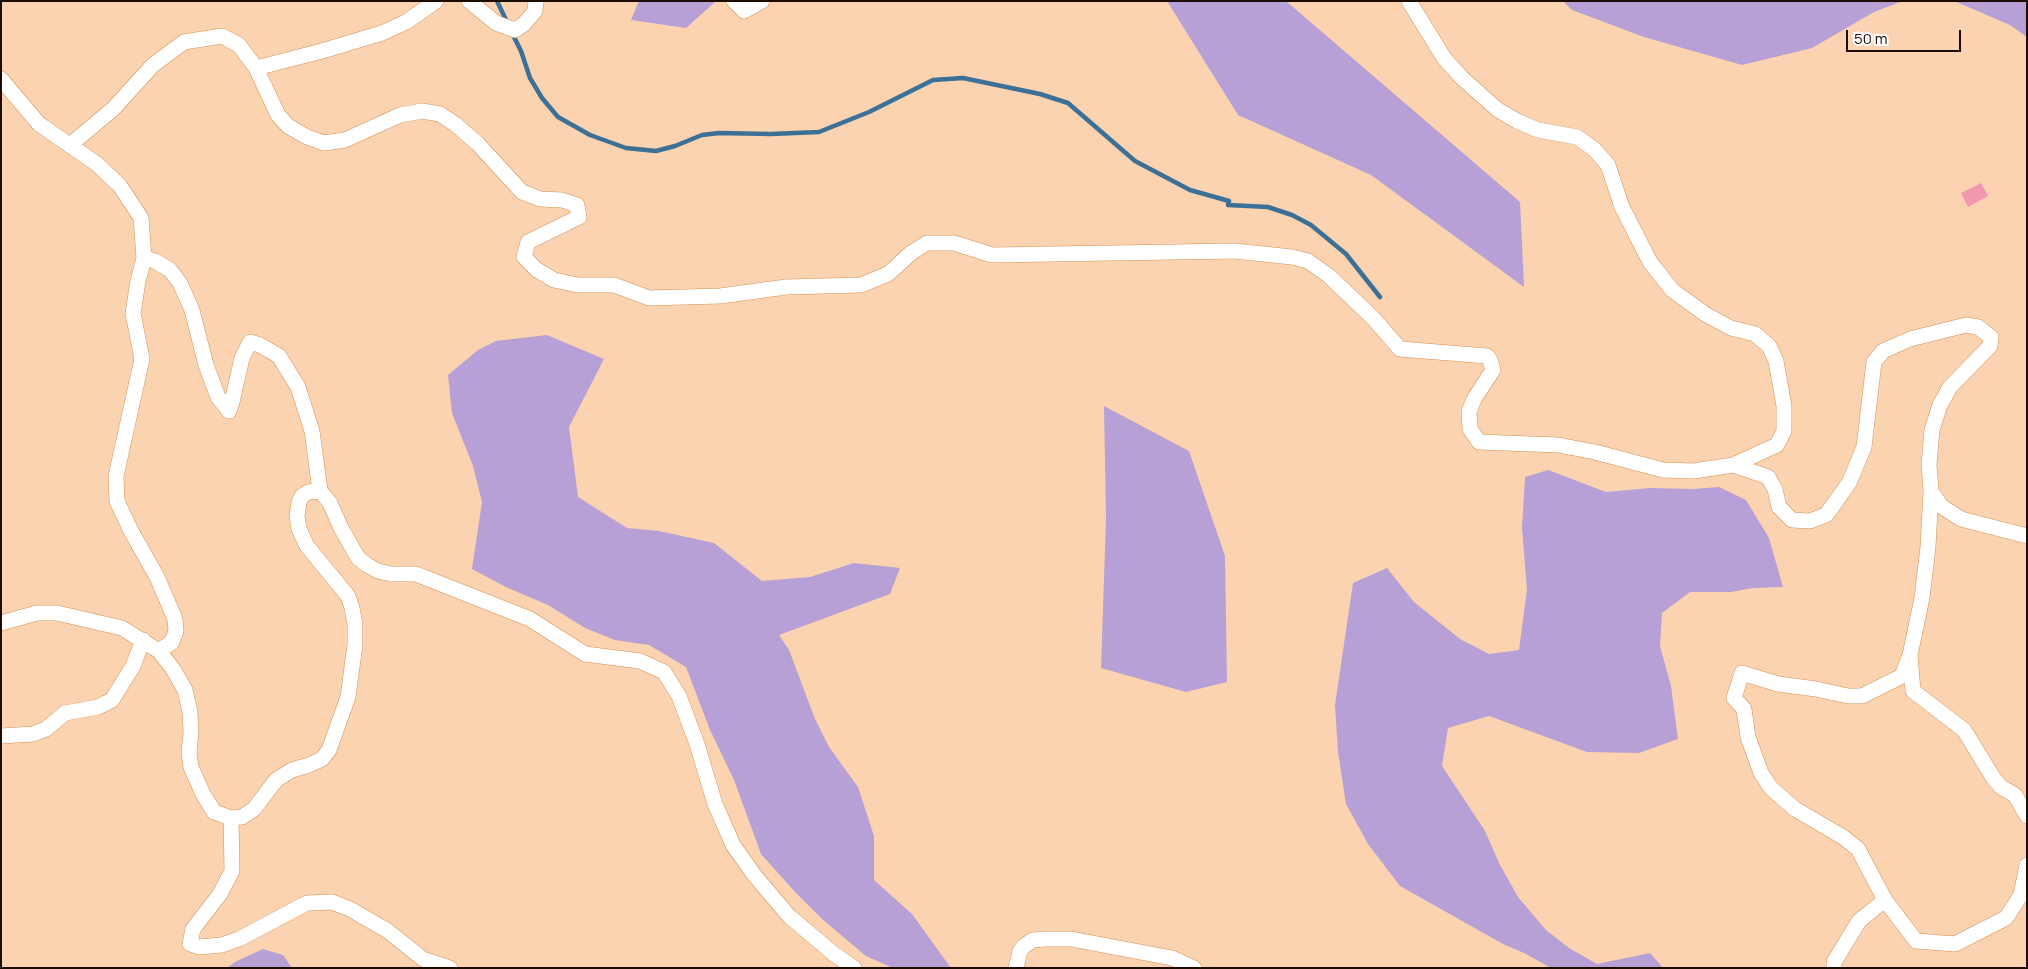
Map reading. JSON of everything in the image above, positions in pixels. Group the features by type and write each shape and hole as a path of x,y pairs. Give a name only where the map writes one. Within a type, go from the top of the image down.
{"street":[{"path":"256,68 322,52 382,33 406,22 436,1"},
{"path":"468,1 496,23 515,30 524,24 535,11 536,1"},
{"path":"734,1 744,10 762,1"},
{"path":"70,145 114,109 153,65 184,42 222,36 239,45 256,68 278,115 288,126 307,137 324,142 345,140 400,115 422,111 440,114 478,144 522,192 540,200 562,200 577,205 579,217 528,242 524,257 537,270 554,280 578,285 614,285 649,298 720,296 786,287 861,285 888,274 910,253 927,243 954,243 992,255 1234,251 1292,257 1308,261 1329,276 1373,318 1400,349 1487,356 1493,370 1474,399 1469,412 1470,429 1479,442 1558,445 1595,452 1663,470 1694,471 1733,465 1777,445 1784,432 1784,406 1776,361 1770,346 1754,334 1731,328 1705,314 1672,290 1650,262 1622,207 1608,165 1594,148 1577,137 1538,130 1516,122 1498,110 1462,78 1444,58 1409,1"},
{"path":"1,79 39,124 97,164 120,186 141,218 144,258 133,313 142,359 116,476 117,501 131,531 157,577 175,619 176,631 172,642 159,651"},
{"path":"144,258 155,261 170,270 180,283 192,310 206,364 218,397 229,411 242,358 250,342 260,345 279,356 298,387 312,431 320,491 330,503 341,528 358,558 378,571 391,574 416,574 530,619 585,654 640,661 664,672 679,696 697,744 715,804 733,845 755,876 789,916 834,954 854,968"},
{"path":"1733,465 1768,477 1775,489 1779,507 1792,520 1810,521 1826,515 1850,483 1864,446 1874,362 1883,352 1910,340 1966,325 1978,327 1991,337 1990,346 1950,387 1940,405 1932,430 1929,464 1931,491 1928,547 1922,598 1910,655 1902,676 1862,696 1848,696 1778,684 1742,673 1734,698 1744,709 1748,737 1761,773 1771,788 1795,809 1844,837 1858,849 1885,900 1916,941 1956,944 2006,918 2021,896 2027,865"},
{"path":"1,623 37,613 57,613 122,628 159,651 173,669 185,690 190,719 189,753 191,767 202,794 214,812 231,818 242,818 254,809 276,780 292,770 322,760 330,750 348,697 355,645 355,624 352,608 348,596 307,546 299,529 297,516 302,496 308,492 320,491"},
{"path":"1931,491 1941,506 1961,519 2027,536"},
{"path":"1,736 33,734 46,729 65,713 98,707 112,700 133,666 143,640"},
{"path":"1910,655 1913,691 1964,730 1994,779 2001,787 2015,795 2027,816"},
{"path":"231,818 232,871 220,894 193,929 190,944 199,947 222,945 307,903 332,902 350,909 388,931 423,959 450,968"},
{"path":"1834,968 1834,962 1859,920 1885,900"},
{"path":"1016,968 1020,951 1024,946 1033,940 1045,938 1071,939 1172,958 1194,968"}],"shaded area":[{"path":"639,1 716,1 686,28 631,20"},
{"path":"1167,1 1286,1 1520,202 1524,287 1371,175 1238,115"},
{"path":"1563,1 1903,1 1874,12 1812,48 1742,65 1644,37 1572,10"},
{"path":"1954,1 2027,1 2027,37 2010,25"},
{"path":"547,335 604,359 569,427 578,497 627,528 659,531 714,543 762,581 810,577 854,563 900,568 890,594 779,635 789,650 815,719 829,747 858,787 874,836 874,880 912,914 951,968 893,968 866,956 822,919 761,854 734,780 710,730 686,667 649,645 615,640 585,628 548,605 506,587 472,569 482,502 473,466 452,413 448,375 478,350 496,341"},
{"path":"1104,406 1189,451 1225,556 1227,682 1186,692 1101,668 1106,519"},
{"path":"1548,470 1606,492 1650,488 1693,489 1719,487 1746,500 1769,538 1783,587 1753,588 1731,592 1690,592 1662,613 1660,646 1671,686 1678,739 1639,753 1587,752 1489,716 1448,728 1442,766 1485,831 1500,865 1518,897 1546,930 1569,948 1597,964 1650,953 1663,968 1551,968 1503,944 1400,886 1368,844 1346,804 1338,752 1335,705 1353,583 1387,568 1414,602 1460,639 1489,654 1519,650 1527,590 1522,528 1525,477"},
{"path":"263,949 283,955 292,968 227,968 235,962"}],"building":[{"path":"1981,183 1988,196 1968,207 1961,193"}],"waterway":[{"path":"497,1 507,22"},
{"path":"512,33 521,51 530,78 542,98 558,117 590,135 626,148 656,151 675,146 702,135 719,133 771,134 819,132 869,112 933,80 963,78 1040,94 1068,103 1135,161 1190,190 1229,201 1228,205 1268,207 1292,215 1311,225 1346,254 1380,297"}]}
